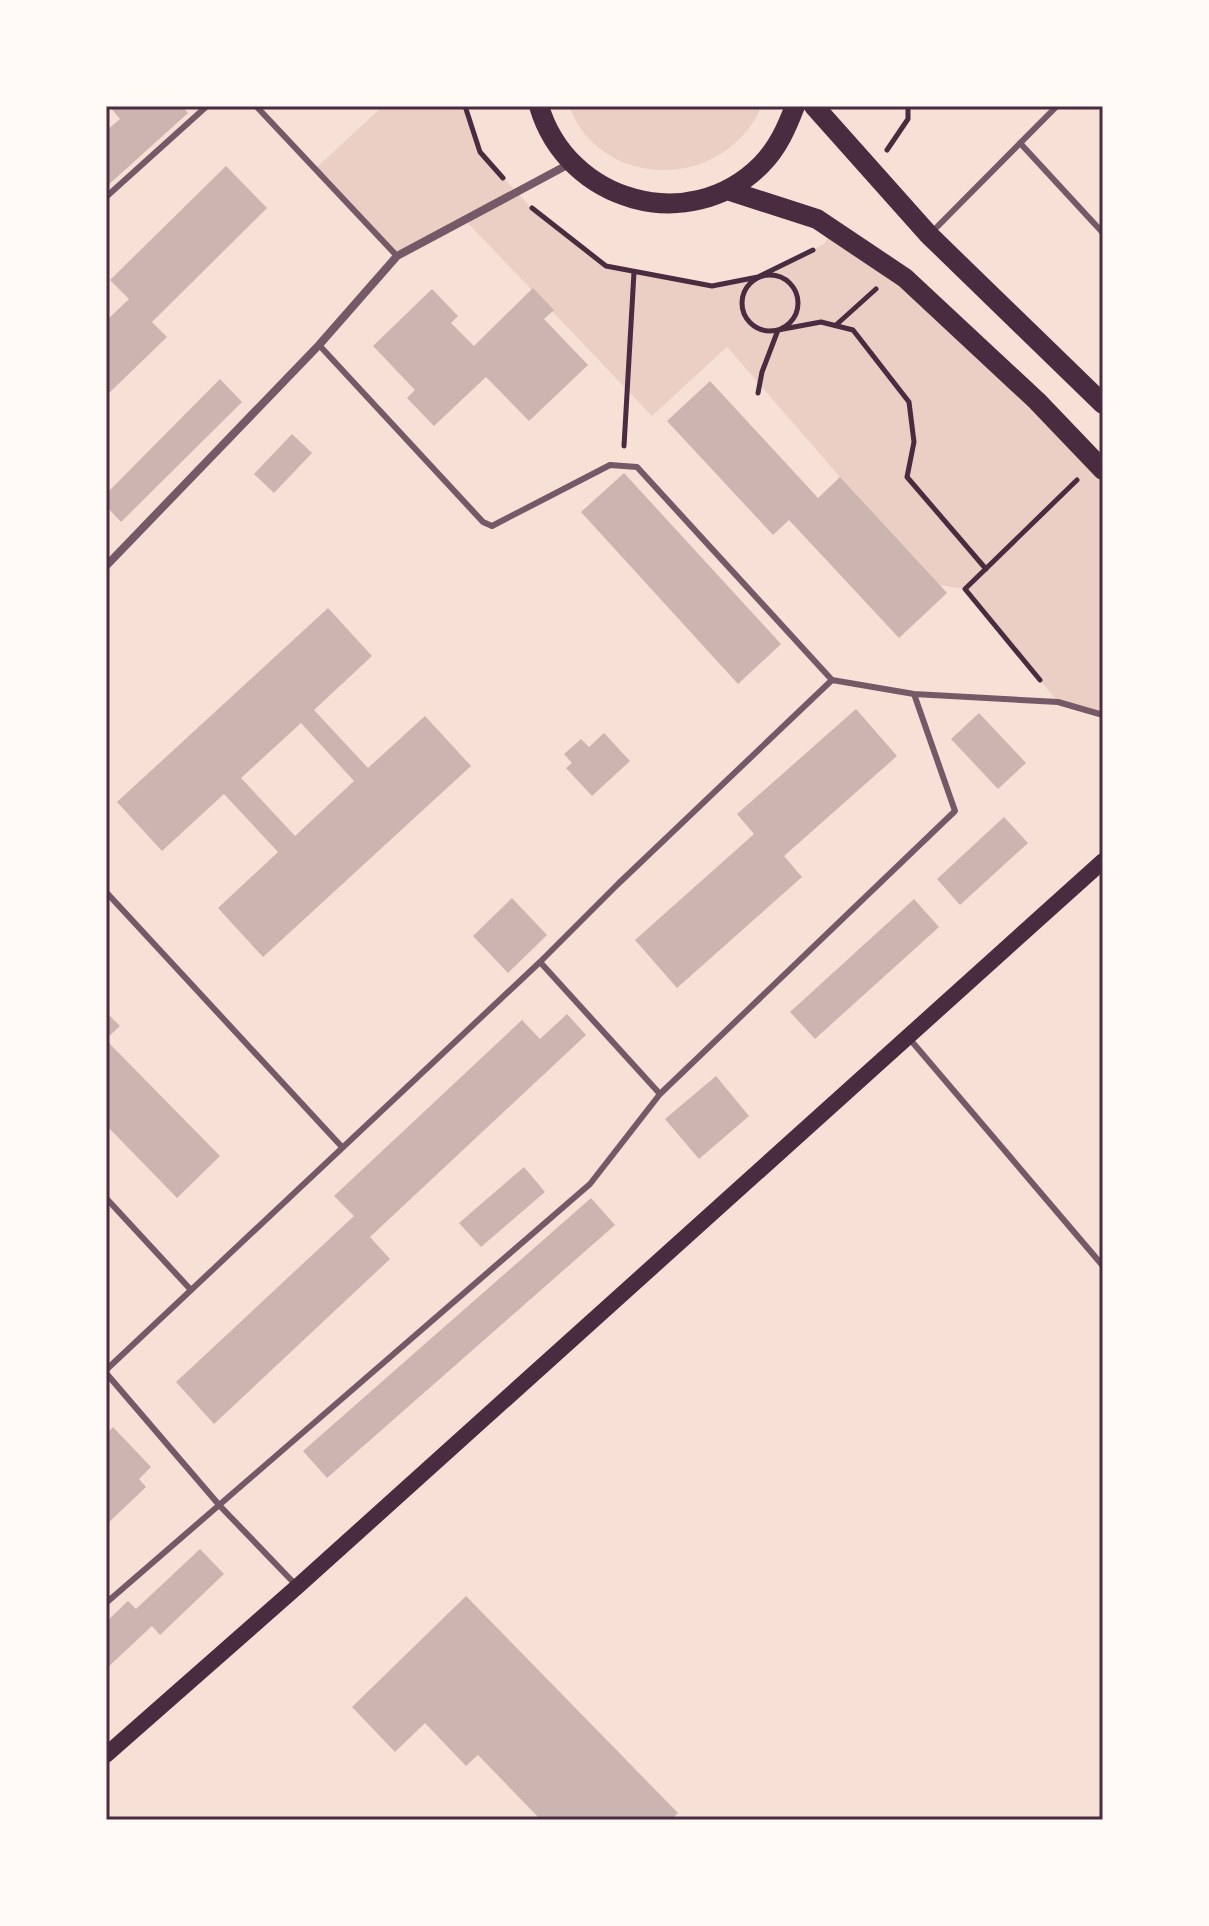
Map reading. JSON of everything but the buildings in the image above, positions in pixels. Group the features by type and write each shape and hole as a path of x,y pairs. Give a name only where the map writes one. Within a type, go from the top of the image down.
{"main road":[{"path":"539,106 546,129 571,163 604,189 644,202 687,202 727,190 761,165 786,131 795,106"},
{"path":"814,106 929,235 1103,404"},
{"path":"727,190 817,219 895,272 1037,401 1099,466"},
{"path":"106,1755 1103,861"}],"street":[{"path":"106,566 319,345 397,256 571,163"}],"lane":[{"path":"106,197 207,106"},
{"path":"256,106 397,256"},
{"path":"929,235 1057,106"},
{"path":"1020,143 1103,233"},
{"path":"319,345 483,522 492,526 610,465 637,467 832,680 914,694 1058,702 1103,715"},
{"path":"298,1586 220,1506 106,1371 540,962 832,680"},
{"path":"106,1603 590,1184 660,1094 955,811 914,694"},
{"path":"106,892 342,1147"},
{"path":"540,962 660,1094"},
{"path":"908,1037 1103,1266"},
{"path":"106,1198 191,1290"}],"path":[{"path":"623,464 634,272"},
{"path":"835,325 895,272"},
{"path":"758,393 762,372 778,330 792,319 798,302 796,293 785,279 767,275 758,277 745,289 742,308 745,317 759,329 778,330 821,322 853,330 909,402 914,442 907,477 986,569"},
{"path":"1058,702 965,589 1099,466"}],"shaded area":[{"path":"383,106 465,106 480,152 534,211 606,266 712,286 758,277 824,244 834,230 905,278 1103,470 1103,715 1058,702 965,589 933,584 727,347 652,416 465,220 397,256 316,168"},
{"path":"569,106 761,106 748,130 728,149 707,161 684,168 660,170 637,167 616,159 596,146"}]}
